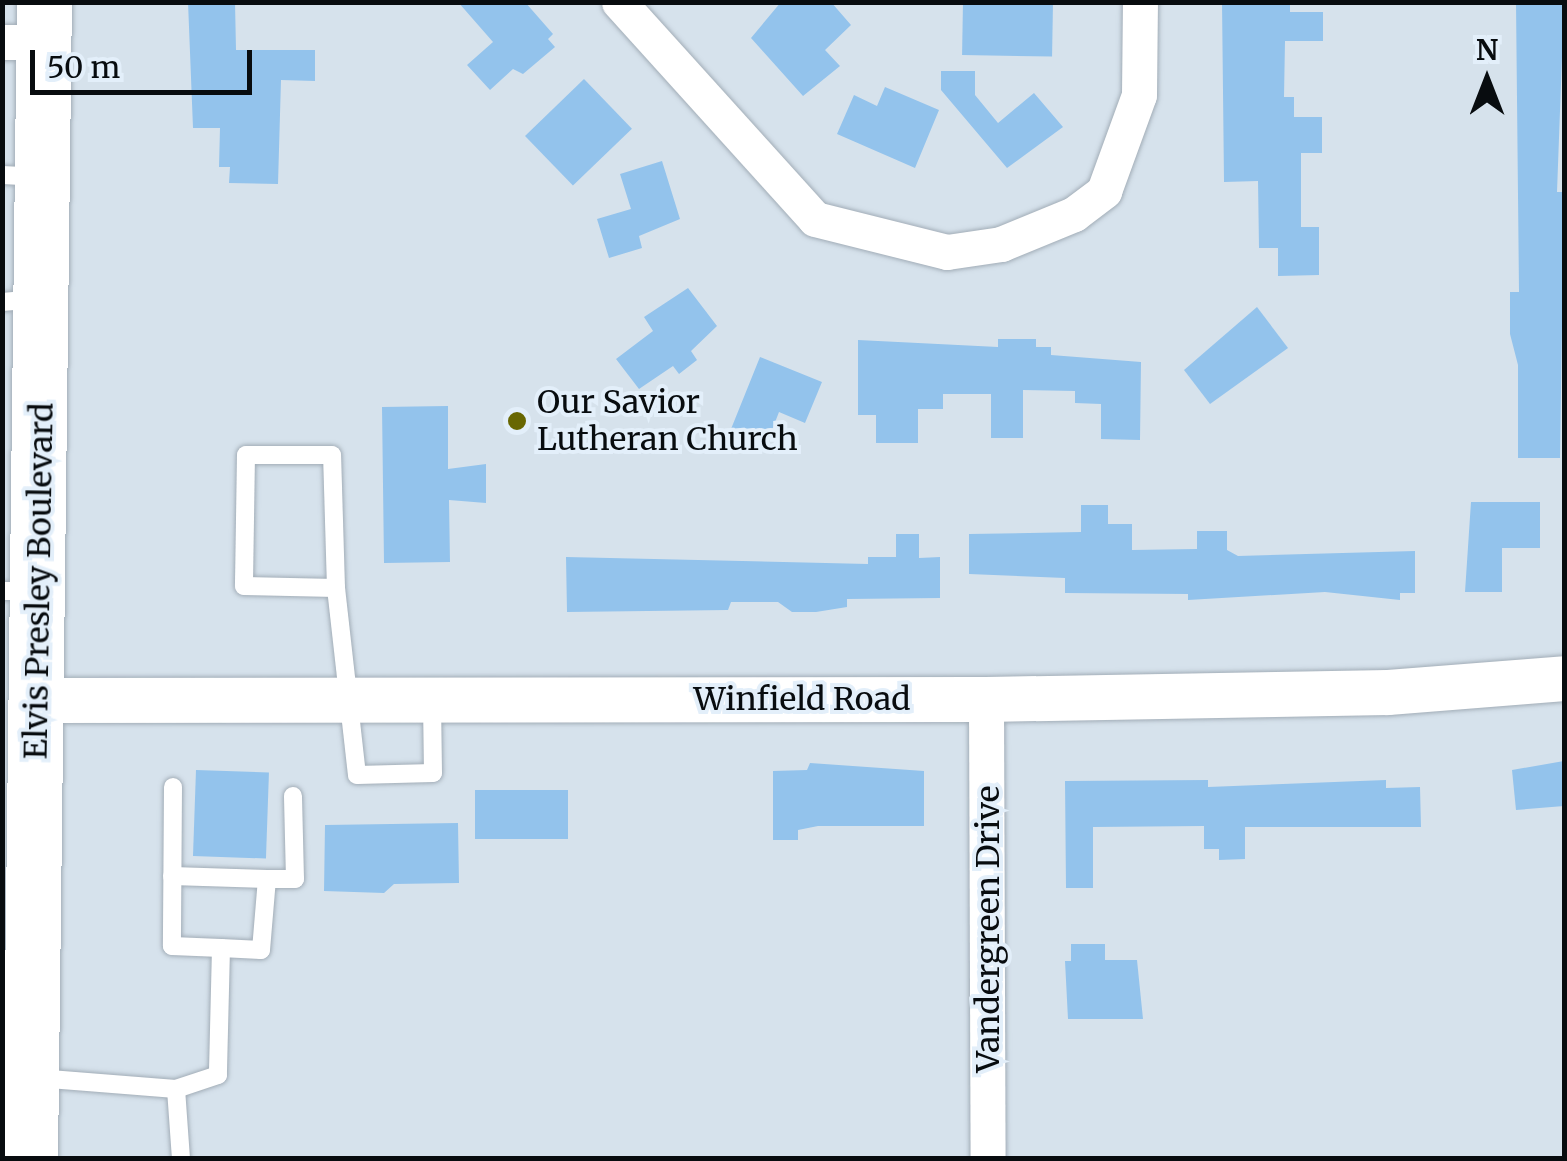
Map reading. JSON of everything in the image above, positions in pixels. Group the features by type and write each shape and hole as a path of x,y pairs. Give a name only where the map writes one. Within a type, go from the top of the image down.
{"main road":[{"name":"Elvis Presley Boulevard","path":"30,29 23,176 21,591 38,700 30,1158"}],"street":[{"path":"619,2 815,219 947,252 1001,244 1074,214 1104,190 1138,95 1140,2"},
{"name":"Winfield Road","path":"38,700 986,699 1388,692 1564,678"},
{"name":"Vandergreen Drive","path":"986,699 988,1158"}],"lane":[{"path":"336,588 244,586 246,455 332,455 336,588 354,700 357,775 433,773 432,699"},
{"path":"173,786 172,946 261,950 267,879"},
{"path":"172,876 295,879 293,796"},
{"path":"32,1078 176,1089 218,1076 221,948"},
{"path":"176,1089 181,1158"}],"building":[{"path":"188,2 235,2 236,50 315,50 315,81 281,80 278,184 229,183 230,167 219,167 220,128 193,128"},
{"path":"458,2 525,2 553,34 548,39 555,47 523,74 513,69 490,90 467,65 493,42"},
{"path":"781,2 831,2 851,25 825,50 840,66 803,96 751,38"},
{"path":"963,2 1053,4 1052,57 962,55"},
{"path":"1222,2 1290,2 1290,12 1323,12 1323,41 1285,41 1284,97 1294,97 1294,117 1322,117 1322,153 1301,153 1301,227 1319,227 1319,275 1278,276 1278,248 1259,248 1258,181 1224,182"},
{"path":"1516,3 1564,3 1557,192 1564,192 1560,458 1518,458 1518,365 1510,334 1510,292 1519,292"},
{"path":"941,71 975,71 975,95 998,123 1034,93 1063,127 1007,168 941,90"},
{"path":"584,79 632,129 573,186 525,136"},
{"path":"885,87 939,110 915,168 837,134 854,95 877,106"},
{"path":"662,161 680,219 639,236 642,248 609,258 597,219 631,209 620,174"},
{"path":"688,288 717,326 691,351 697,360 679,374 673,366 639,389 616,359 653,331 644,317"},
{"path":"1257,307 1288,348 1210,404 1184,370"},
{"path":"998,339 1036,339 1036,347 1051,347 1051,355 1141,362 1140,440 1101,439 1101,404 1075,403 1075,391 1023,390 1023,438 991,438 991,394 943,394 943,409 918,409 918,443 876,443 876,415 858,415 858,340 998,347"},
{"path":"760,357 822,382 805,423 779,412 767,443 731,429"},
{"path":"448,406 448,469 486,464 486,503 449,500 450,562 384,563 382,407"},
{"path":"1471,502 1540,502 1540,548 1502,548 1502,592 1465,592"},
{"path":"1081,505 1108,505 1108,524 1132,524 1132,550 1197,549 1197,531 1227,531 1227,550 1238,556 1415,551 1415,593 1400,593 1400,600 1325,592 1188,600 1188,594 1065,593 1065,578 969,574 969,534 1081,532"},
{"path":"896,534 919,534 919,558 940,557 940,598 847,599 847,607 816,612 792,612 778,602 731,602 728,610 567,612 566,557 868,564 868,557 896,557"},
{"path":"1564,761 1564,806 1516,810 1512,770"},
{"path":"810,763 924,771 924,826 818,826 798,830 798,840 773,840 773,771 807,770"},
{"path":"196,770 269,773 266,858 193,856"},
{"path":"1208,780 1208,787 1386,780 1386,788 1420,787 1421,827 1245,827 1245,859 1219,860 1219,849 1204,849 1204,826 1093,827 1093,888 1066,888 1065,781"},
{"path":"475,790 568,790 568,839 475,839"},
{"path":"458,823 459,883 394,884 384,893 324,891 325,825"},
{"path":"1071,944 1105,944 1105,960 1137,960 1143,1019 1068,1019 1065,961 1071,961"}],"place":[{"name":"Our Savior Lutheran Church","path":"517,421"}]}
